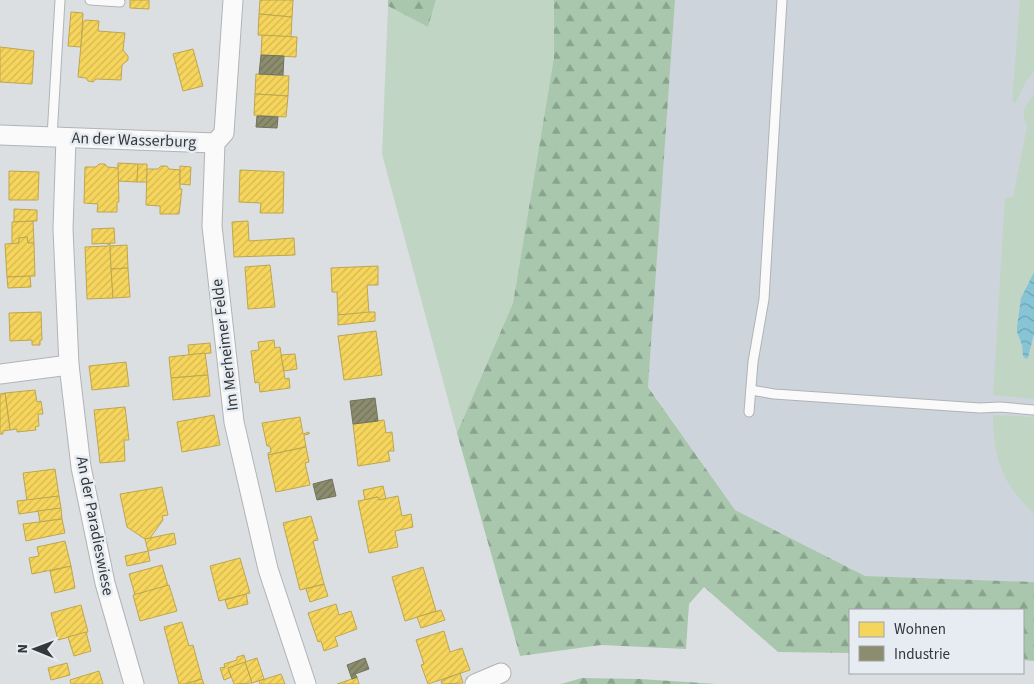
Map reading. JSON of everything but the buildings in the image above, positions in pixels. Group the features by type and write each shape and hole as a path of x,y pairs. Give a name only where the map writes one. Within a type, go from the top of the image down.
{"street":[{"name":"Im Merheimer Felde","path":"233,0 224,134 215,143 212,226 234,422 268,569 306,684"},
{"name":"An der Wasserburg","path":"0,135 215,143"},
{"name":"An der Paradieswiese","path":"59,138 69,365 81,467 104,583 134,684"},
{"path":"0,374 69,365"},
{"path":"475,684 501,674"}],"lane":[{"name":"An der Wasserburg","path":"59,138 60,0"},
{"path":"90,0 120,2"},
{"path":"749,412 753,362 764,299 782,0"},
{"path":"751,390 774,394 1034,410"}],"shaded area":[{"path":"675,0 1034,0 1034,582 865,576 735,510 648,386"}],"green space":[{"path":"388,0 436,0 428,27 388,6"},
{"path":"436,0 554,0 554,57 513,303 457,433 382,154 388,6 428,27"},
{"path":"554,0 675,0 648,387 735,510 865,576 1034,582 1034,661 1024,660 1024,609 849,609 849,653 778,652 704,587 689,604 686,649 601,645 520,656 457,433 513,303 554,57"},
{"path":"1020,0 1034,0 1034,71 1015,104 1012,99"},
{"path":"1034,94 1034,272 1021,298 1017,332 1022,345 1023,356 1029,355 1034,334 1034,399 993,395 1005,198 1013,197 1027,126 1024,113"},
{"path":"993,415 1034,417 1034,514 1014,491 1001,469 995,445"},
{"path":"582,678 640,679 717,684 561,684"}],"water":[{"path":"1034,272 1034,334 1028,358 1026,359 1023,356 1017,327 1021,298"}]}
